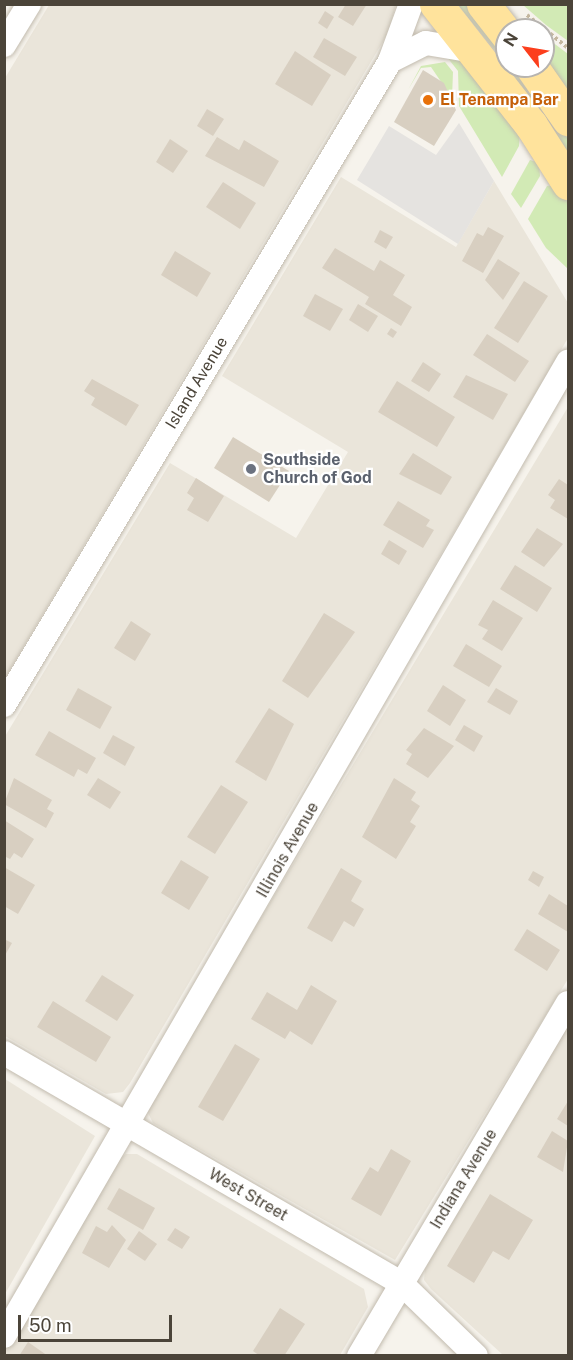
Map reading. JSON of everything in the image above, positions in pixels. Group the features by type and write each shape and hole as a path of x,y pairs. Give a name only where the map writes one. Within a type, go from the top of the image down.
{"main road":[{"path":"436,4 475,51 568,183"},
{"path":"483,4 506,18"},
{"path":"539,78 568,119"}],"street":[{"path":"4,45 29,4"},
{"name":"Island Avenue","path":"4,705 390,61 411,4"},
{"path":"390,61 426,43 475,51"},
{"name":"Illinois Avenue","path":"4,1336 129,1126 568,362"},
{"name":"Indiana Avenue","path":"359,1356 568,1002"},
{"name":"West Street","path":"4,1053 402,1284 476,1356"}],"shaded area":[{"path":"49,5 396,5 388,33 5,678 5,78"},
{"path":"459,123 494,181 458,244 357,180 389,126 436,155"},
{"path":"341,177 456,247 494,181 568,303 568,338 130,1083 123,1092 106,1094 5,1036 4,738 170,463 296,538 348,452 222,376"},
{"path":"568,407 568,979 395,1260 153,1123 146,1109"},
{"path":"568,1026 568,1355 503,1355 431,1289 424,1280 425,1269"},
{"path":"5,1079 95,1136 5,1294"},
{"path":"126,1154 137,1154 364,1289 368,1307 340,1355 5,1356 5,1347 116,1159"}],"green space":[{"path":"458,5 467,5 495,38 495,50"},
{"path":"523,5 568,5 568,41 555,32 555,18 538,18"},
{"path":"555,44 568,54 568,90 555,72"},
{"path":"447,57 458,57 520,129 519,146 502,177 459,106 458,71"},
{"path":"445,62 453,72 452,98 431,67 421,68 408,90 421,66"},
{"path":"515,78 526,78 529,82 568,139 568,153"},
{"path":"530,160 539,163 540,176 521,208 511,194"},
{"path":"557,185 568,203 568,269 546,248 528,219 547,186"}],"building":[{"path":"346,4 367,4 353,26 338,17"},
{"path":"325,11 334,17 327,29 318,23"},
{"path":"324,38 357,57 345,76 313,57"},
{"path":"295,51 331,75 312,106 275,84"},
{"name":"El Tenampa Bar","path":"423,70 444,83 456,110 434,146 394,122"},
{"path":"207,109 224,119 213,136 197,126"},
{"path":"217,137 239,150 244,140 279,161 264,187 205,156"},
{"path":"170,139 188,151 173,173 156,162"},
{"path":"223,182 256,203 240,229 206,207"},
{"path":"488,227 504,236 483,273 462,261 477,233 483,236"},
{"path":"380,230 393,237 386,249 374,242"},
{"path":"335,248 374,271 380,260 405,275 393,295 412,307 401,326 365,304 369,297 322,268"},
{"path":"175,251 211,273 197,297 161,275"},
{"path":"498,259 520,273 503,300 485,280"},
{"path":"524,281 548,296 518,343 494,328"},
{"path":"315,294 343,309 330,331 303,316"},
{"path":"358,304 378,316 368,332 349,320"},
{"path":"391,328 397,332 393,338 387,334"},
{"path":"487,334 529,361 515,382 473,355"},
{"path":"423,362 441,374 429,392 411,381"},
{"path":"466,375 508,394 493,420 453,397"},
{"path":"92,379 139,405 126,426 91,405 95,398 84,391"},
{"path":"397,381 455,417 437,447 378,412"},
{"name":"Southside Church of God","path":"233,437 289,471 269,502 214,468"},
{"path":"413,453 452,477 441,495 399,474"},
{"path":"196,478 224,496 208,522 187,510 194,498 187,493"},
{"path":"559,479 568,485 568,519 550,508 555,500 548,495"},
{"path":"398,501 430,520 426,526 434,530 423,548 383,525"},
{"path":"537,528 563,544 544,567 521,552"},
{"path":"389,540 407,551 399,565 381,554"},
{"path":"515,565 552,588 537,612 500,589"},
{"path":"493,600 523,618 502,651 482,639 488,630 478,625"},
{"path":"324,613 355,632 308,698 282,681"},
{"path":"131,621 151,634 135,661 114,648"},
{"path":"466,644 502,666 489,687 453,666"},
{"path":"443,685 466,700 450,726 427,711"},
{"path":"78,688 112,707 100,729 66,710"},
{"path":"496,688 518,701 510,715 487,702"},
{"path":"269,708 294,724 266,781 235,762"},
{"path":"464,725 483,736 474,752 455,740"},
{"path":"424,728 454,746 428,778 406,764 412,754 406,750"},
{"path":"49,731 96,758 87,774 78,769 74,777 35,755"},
{"path":"113,735 135,747 125,766 103,753"},
{"path":"14,778 52,800 47,809 54,813 46,828 4,804"},
{"path":"98,778 121,792 110,809 87,795"},
{"path":"394,778 416,792 411,800 420,806 410,822 416,826 396,859 362,837"},
{"path":"221,785 248,802 215,854 187,837"},
{"path":"4,820 34,839 22,858 14,853 10,859 4,856"},
{"path":"181,860 209,877 189,910 161,893"},
{"path":"4,867 35,885 18,914 4,906"},
{"path":"341,868 362,881 351,901 364,909 354,927 344,921 332,942 307,928"},
{"path":"533,871 544,877 539,887 528,880"},
{"path":"549,894 568,906 568,932 538,914"},
{"path":"527,929 560,950 547,971 514,950"},
{"path":"4,939 12,943 4,957"},
{"path":"102,975 134,995 117,1021 85,1001"},
{"path":"311,985 337,1001 312,1045 290,1031 285,1039 251,1019 267,992 297,1010"},
{"path":"53,1001 111,1037 96,1062 37,1027"},
{"path":"235,1044 260,1059 223,1121 198,1107"},
{"path":"568,1101 568,1126 557,1119"},
{"path":"552,1131 568,1141 563,1172 537,1157"},
{"path":"391,1149 411,1161 381,1216 351,1199 370,1167 378,1172"},
{"path":"119,1188 155,1208 143,1230 107,1209"},
{"path":"490,1194 533,1220 509,1260 493,1251 474,1283 447,1266"},
{"path":"112,1225 126,1240 109,1268 82,1253 96,1226 107,1232"},
{"path":"175,1228 190,1237 182,1249 167,1240"},
{"path":"139,1231 157,1244 145,1261 127,1249"},
{"path":"280,1308 305,1324 284,1356 260,1356 253,1351"},
{"path":"28,1342 48,1356 19,1356"}],"place":[{"name":"El Tenampa Bar","path":"428,100"},
{"name":"Southside Church of God","path":"251,469"}]}
